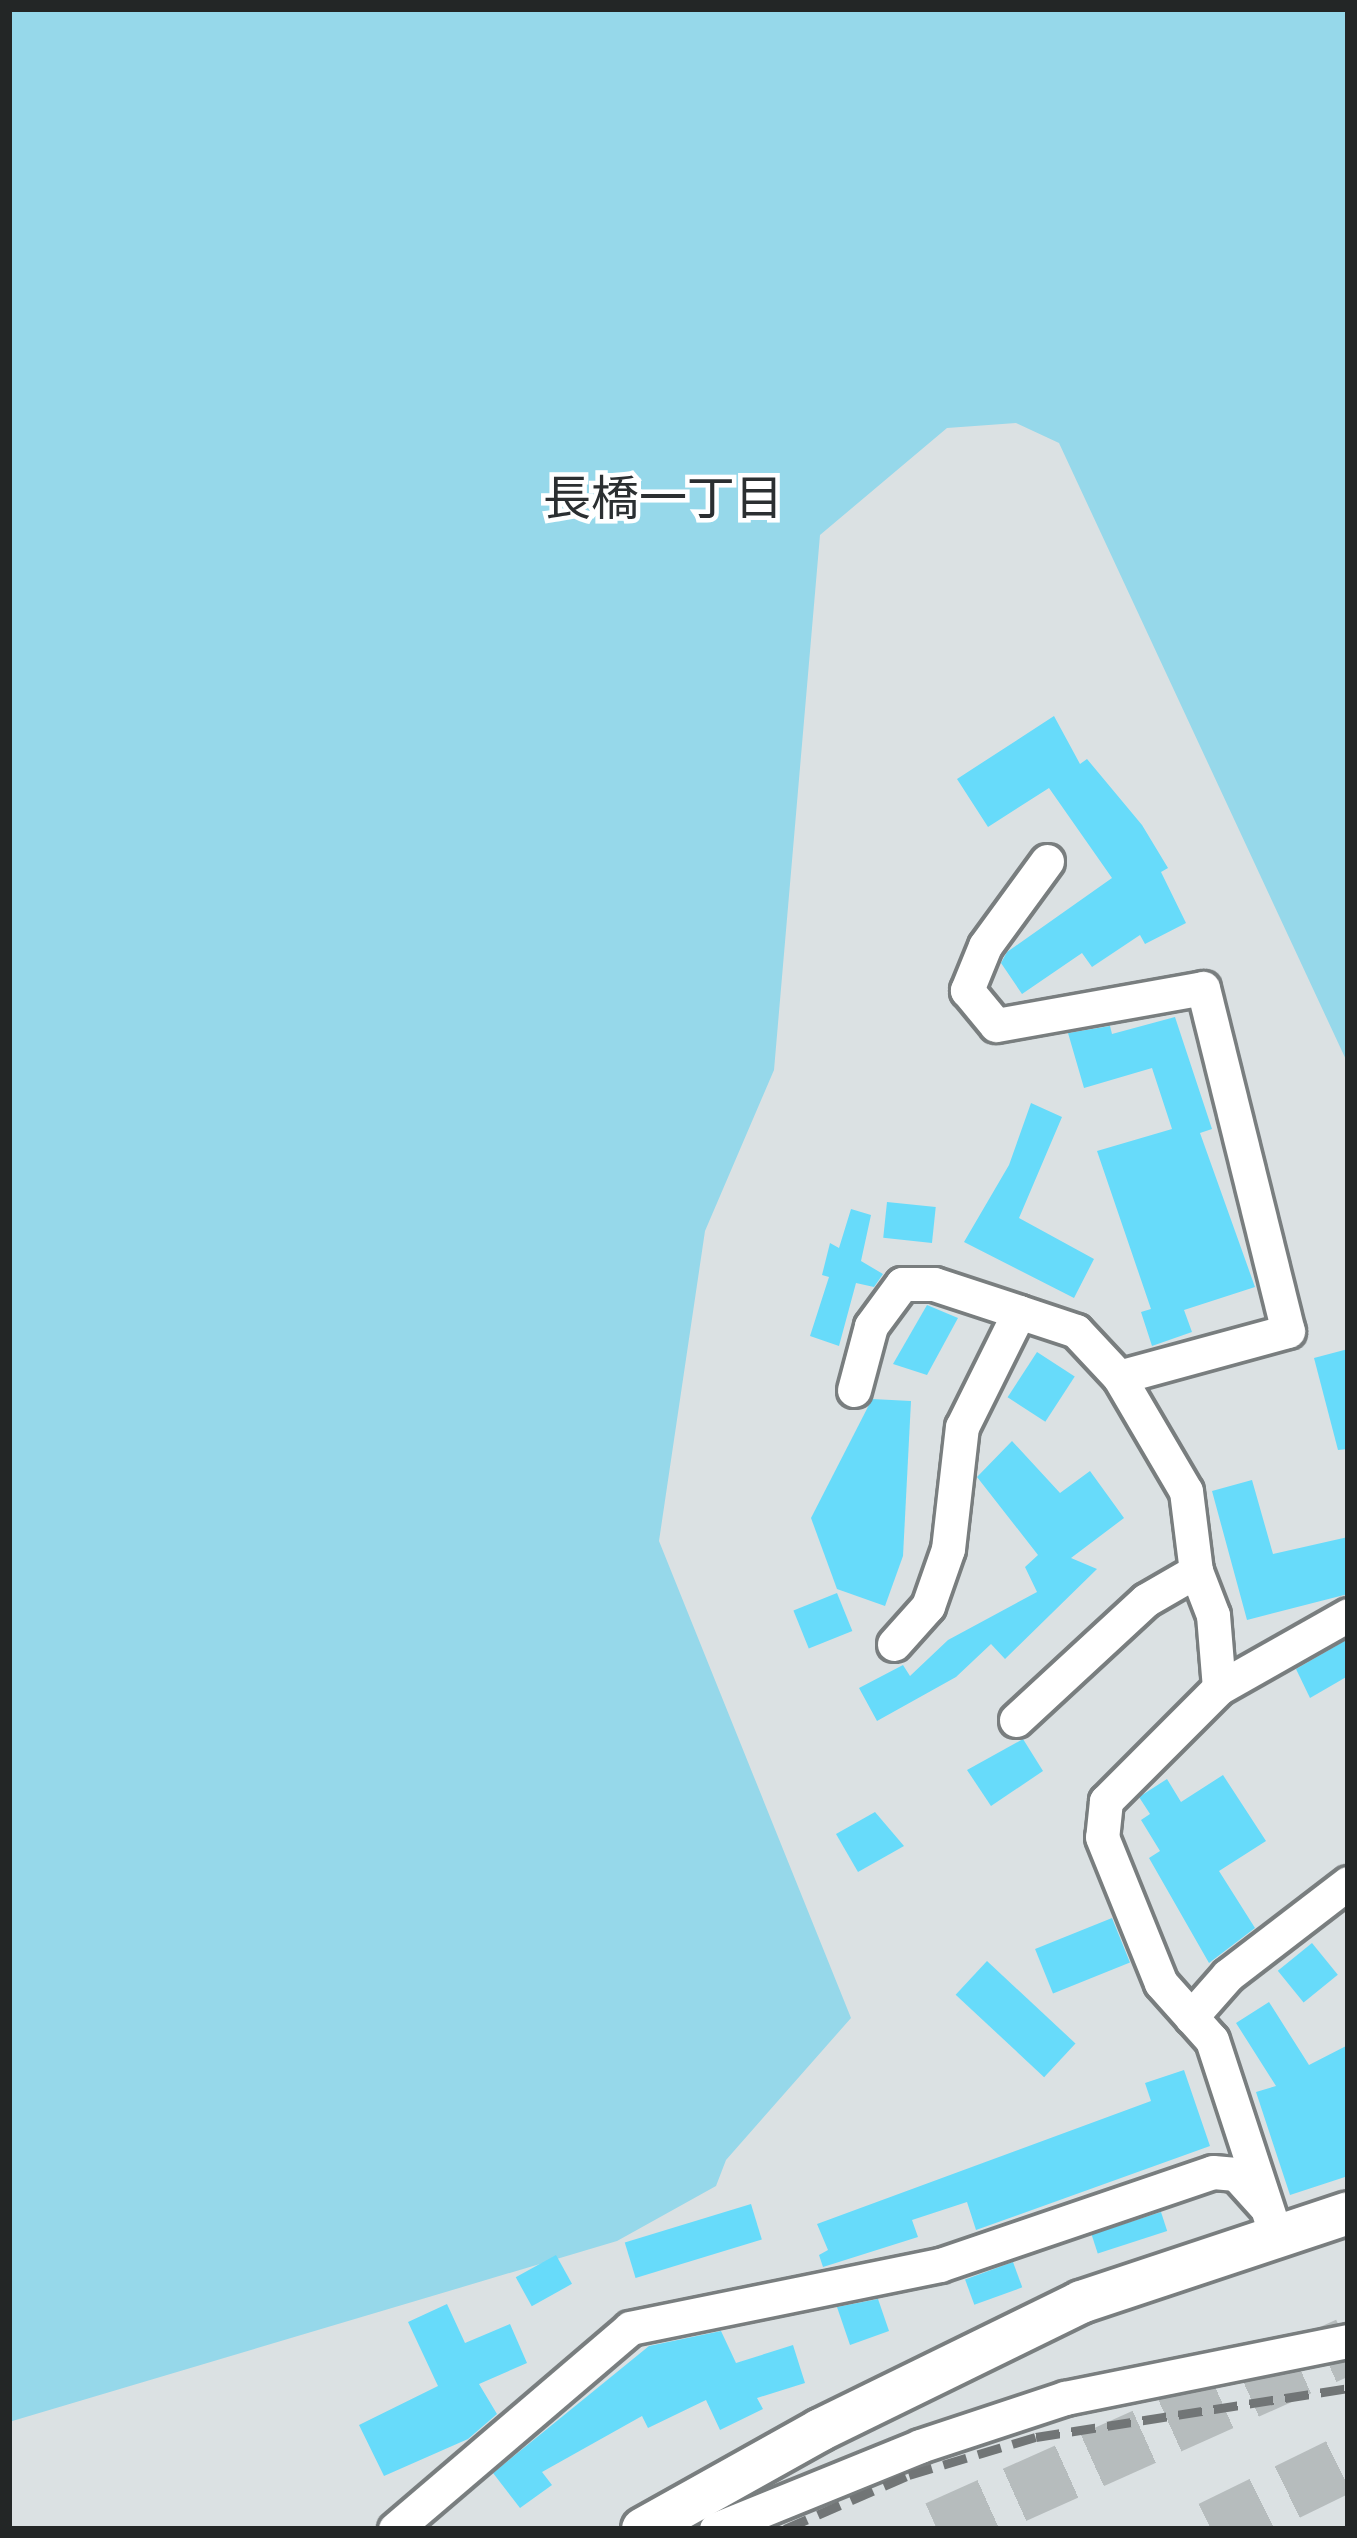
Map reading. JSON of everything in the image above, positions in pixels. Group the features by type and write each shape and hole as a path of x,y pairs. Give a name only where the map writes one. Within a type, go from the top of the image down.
{"street":[{"path":"1047,861 985,946 967,990 997,1025 1203,988 1288,1331 1119,1377"},
{"path":"854,1390 871,1326 902,1284 934,1284 1076,1331 1119,1377 1186,1491 1196,1570 1213,1615 1219,1688"},
{"path":"894,1644 928,1606 948,1549 962,1427 1019,1312"},
{"path":"1016,1720 1146,1600 1196,1570"},
{"path":"1272,2222 1212,2040 1161,1983 1102,1837 1106,1801 1219,1688 1348,1615"},
{"path":"1191,2017 1228,1975 1348,1883"},
{"path":"395,2529 630,2328 940,2265 1213,2172 1236,2174 1272,2222"},
{"path":"643,2529 820,2430 1082,2302 1272,2222 1348,2213"},
{"path":"716,2529 920,2446 1065,2398 1348,2341"}],"shaded area":[{"path":"9,9 1348,9 1348,1064 1059,443 1016,423 947,428 820,535 774,1070 705,1231 659,1541 851,2018 726,2160 716,2186 617,2241 9,2422"}],"building":[{"path":"1054,716 1080,764 1087,759 1142,825 1168,868 1161,872 1186,923 1145,944 1140,935 1092,967 1082,953 1022,994 1001,963 1007,952 1112,878 1049,788 988,827 957,779"},
{"path":"1175,1017 1212,1129 1200,1133 1255,1287 1184,1310 1192,1332 1152,1346 1141,1312 1151,1309 1097,1151 1172,1129 1152,1068 1084,1088 1068,1033 1110,1026 1112,1034"},
{"path":"1031,1103 1062,1117 1019,1218 1094,1259 1074,1298 964,1242 1009,1165"},
{"path":"887,1202 936,1207 932,1243 883,1238"},
{"path":"851,1209 871,1215 861,1261 883,1274 874,1287 856,1283 839,1346 810,1336 829,1277 822,1275 830,1243 839,1248"},
{"path":"927,1305 958,1318 927,1375 893,1364"},
{"path":"1348,1349 1348,1449 1338,1450 1314,1358"},
{"path":"1037,1352 1075,1377 1045,1422 1008,1397"},
{"path":"872,1399 911,1401 903,1556 885,1606 837,1589 811,1518"},
{"path":"1012,1441 1060,1493 1090,1471 1124,1518 1071,1558 1097,1569 1005,1659 991,1644 956,1677 877,1721 859,1688 903,1665 910,1676 948,1640 1037,1592 1025,1567 1038,1555 977,1477"},
{"path":"1252,1480 1273,1554 1348,1537 1348,1594 1247,1620 1212,1491"},
{"path":"837,1593 852,1631 809,1649 793,1611"},
{"path":"1348,1639 1348,1676 1310,1698 1296,1669"},
{"path":"1023,1739 1043,1771 991,1806 967,1770"},
{"path":"1223,1775 1266,1841 1219,1871 1255,1928 1209,1963 1149,1858 1160,1851 1141,1820 1150,1814 1139,1797 1167,1779 1181,1802"},
{"path":"875,1812 904,1846 858,1872 836,1834"},
{"path":"1112,1918 1130,1963 1053,1994 1035,1949"},
{"path":"1312,1943 1338,1975 1304,2003 1278,1971"},
{"path":"987,1961 1075,2044 1044,2077 956,1995"},
{"path":"1269,2002 1309,2065 1348,2045 1348,2176 1290,2195 1256,2092 1276,2086 1236,2023"},
{"path":"1184,2070 1210,2146 976,2230 967,2202 912,2220 918,2237 823,2267 819,2255 828,2250 817,2224 1151,2101 1145,2083"},
{"path":"751,2204 762,2239 636,2278 625,2243"},
{"path":"1161,2212 1167,2231 1098,2254 1092,2235"},
{"path":"556,2255 572,2284 532,2306 516,2277"},
{"path":"1013,2262 1022,2287 974,2305 965,2279"},
{"path":"878,2299 889,2331 850,2345 837,2307"},
{"path":"447,2304 465,2343 510,2324 527,2363 479,2384 497,2414 468,2439 384,2476 359,2425 438,2386 408,2322"},
{"path":"721,2331 736,2363 793,2345 805,2383 757,2398 763,2409 720,2430 706,2400 648,2428 642,2416 542,2472 552,2485 520,2508 493,2473 649,2346"}],"tunnel":[{"path":"937,2529 1348,2345"},
{"path":"1211,2529 1348,2462"}],"railway":[{"path":"785,2529 909,2475 1036,2437 1348,2388"}],"district":[{"name":"長橋一丁目","path":"663,498"}]}
